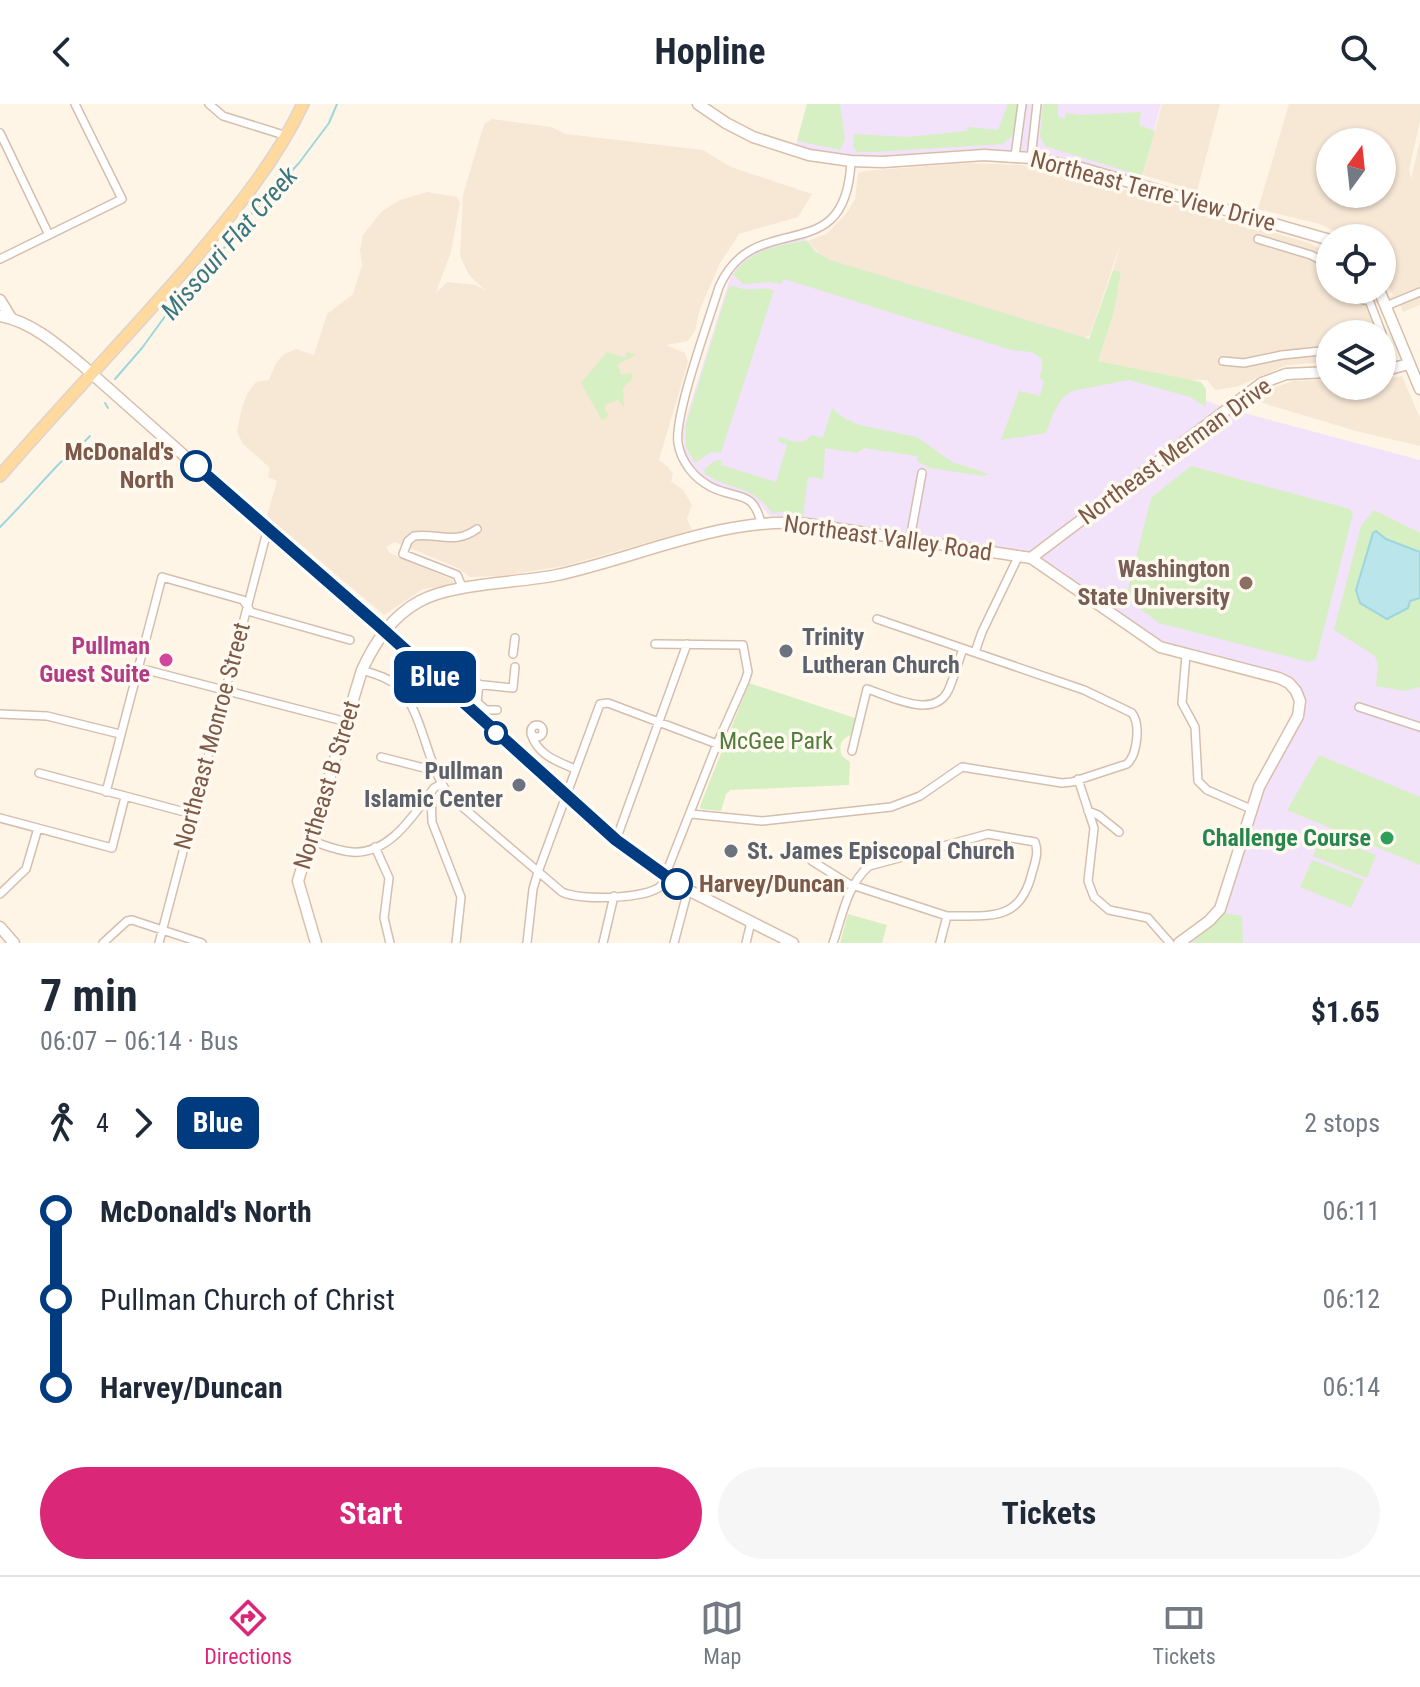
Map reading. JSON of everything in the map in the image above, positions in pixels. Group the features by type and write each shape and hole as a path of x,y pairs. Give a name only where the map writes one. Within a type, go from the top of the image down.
{"main road":[{"path":"0,476 241,203 287,136 303,104"}],"street":[{"path":"0,259 122,199 75,104"},
{"path":"209,104 223,116 287,136"},
{"name":"Northeast Terre View Drive","path":"698,104 753,137 809,155 851,161 1031,158 1081,168 1316,236"},
{"path":"1015,156 1022,104"},
{"path":"1031,158 1037,104"},
{"path":"0,133 49,235"},
{"path":"761,523 752,501 712,487 692,473 678,446 680,420 719,287 730,267 740,256 758,245 813,231 829,223 846,198 851,161"},
{"path":"1258,239 1316,258"},
{"path":"1396,295 1420,292"},
{"path":"0,300 6,317 45,336 93,374 474,706 616,840 688,890 793,943"},
{"path":"1385,304 1413,362 1420,389"},
{"path":"1223,361 1244,363 1316,351"},
{"path":"1396,367 1413,362"},
{"name":"Northeast Merman Drive","path":"1031,558 1262,383 1286,374 1316,373"},
{"path":"910,539 922,473"},
{"name":"Northeast Valley Road","path":"385,631 402,613 420,601 463,589 557,575 761,523 789,522 1019,555 1031,558 1144,639 1160,647 1285,681 1296,691 1300,701 1295,721 1259,787 1251,809"},
{"name":"Northeast Monroe Street","path":"159,943 268,528"},
{"path":"463,589 457,575 403,554 408,541 414,536 438,539 465,537 477,529"},
{"path":"975,652 1019,555"},
{"path":"106,792 162,577 243,600 251,612 350,640"},
{"path":"691,814 762,821 891,807 920,796 962,767 1062,783 1130,762 1137,725 1132,713 1084,690 877,619"},
{"name":"Northeast B Street","path":"316,943 298,881 362,670 385,631"},
{"path":"513,654 515,638"},
{"path":"362,670 382,676 399,688 417,722 441,784 452,798 569,896 614,896 654,891 666,877 748,672 743,645 655,644"},
{"path":"616,840 687,644"},
{"path":"852,751 867,689 928,706 947,693 963,649"},
{"path":"1179,943 1220,909 1251,809 1207,790 1198,781 1195,727 1182,703 1186,655"},
{"path":"442,656 440,666 454,681 513,688 515,667"},
{"path":"139,668 347,722"},
{"path":"474,706 479,684"},
{"path":"527,943 538,872 602,703 717,744"},
{"path":"474,706 497,710"},
{"path":"1359,707 1420,727"},
{"path":"0,714 47,716 120,734"},
{"path":"531,734 536,745 547,756 575,769"},
{"path":"381,757 436,771"},
{"path":"39,773 192,814"},
{"path":"1078,779 1094,836 1088,881 1094,897 1109,910 1148,918 1170,943"},
{"path":"308,840 354,852 375,847 401,832 431,792 441,784"},
{"path":"431,792 432,822 461,897 456,943"},
{"path":"0,818 112,848 125,797"},
{"path":"1088,811 1119,832"},
{"path":"0,894 26,869 38,828"},
{"path":"812,861 853,885 947,916 999,914 1028,892 1038,850 1035,842 988,834 878,863 865,869 853,885 833,943"},
{"path":"375,847 389,878 384,918 390,943"},
{"path":"674,943 688,890"},
{"path":"603,943 614,896"},
{"path":"940,943 947,916"},
{"path":"103,943 127,921 136,920 202,943"},
{"path":"746,943 751,922"},
{"path":"0,927 14,943"}],"shaded area":[{"path":"807,104 1161,104 1140,185 1031,158 883,162 794,151"},
{"path":"1162,104 1220,104 1197,191 1143,175"},
{"path":"1289,104 1420,104 1420,121 1409,170 1411,179 1420,141 1420,305 1403,312 1400,305 1387,304 1396,304 1396,224 1320,224 1258,209"},
{"path":"492,119 551,127 566,134 703,150 731,167 812,194 798,217 739,234 719,265 699,312 695,331 688,341 666,345 685,353 688,362 659,460 668,467 673,474 671,481 683,490 692,505 687,519 692,530 564,566 502,576 470,577 458,568 395,542 386,547 390,553 453,580 453,585 423,589 384,615 267,516 277,481 268,477 270,468 243,444 237,432 241,411 247,394 256,382 269,380 276,363 284,354 296,349 314,355 327,314 353,294 362,265 360,250 363,235 382,211 400,200 427,192 457,197 460,203 451,252 436,293 447,282 476,285 486,291 469,275 460,256 463,195 484,124"},
{"path":"966,163 1022,165 1083,178 1316,247 1316,304 1374,304 1380,320 1316,320 1316,363 1287,365 1236,387 1215,390 1207,380 1189,380 1098,361 1114,312 1121,272 1113,270 1122,239 1090,335 1084,338 836,263 821,255 807,241 826,234 846,214 855,199 858,173"},
{"name":"Washington State University","path":"805,238 816,252 830,260 1100,342 1092,370 1183,392 1229,409 1420,460 1420,943 1185,943 1209,926 1262,790 1302,715 1295,684 1163,644 1031,553 770,516 752,496 714,484 691,464 685,452 682,431 730,278 739,265 759,250"},
{"path":"1402,376 1420,418 1420,446 1356,431 1256,401 1273,388 1293,381 1316,380 1316,400 1396,400 1396,377"}],"green space":[{"path":"807,104 840,104 845,140 840,150 797,141"},
{"path":"1008,104 1019,104 1016,132 1003,144 874,152 857,152 853,146 854,134 907,137 967,131 968,127 998,130"},
{"path":"1043,104 1058,104 1058,117 1065,119 1066,113 1141,112 1139,125 1155,131 1142,176 1045,146 1040,136"},
{"path":"803,241 830,260 1089,339 1113,270 1121,272 1114,312 1098,361 1201,382 1206,389 1206,407 1190,397 1129,380 1072,391 1063,397 1046,433 1001,440 1019,391 1040,396 1044,381 1039,377 1042,359 1032,352 1011,350 784,279 781,284 743,284 733,275 755,255 773,247"},
{"path":"734,286 774,290 721,453 711,452 695,463 686,447 686,424 728,289"},
{"path":"607,352 625,358 627,352 636,355 618,364 621,375 632,373 633,376 623,388 624,408 618,400 607,404 604,408 609,416 602,420 581,383"},
{"path":"832,408 859,425 917,437 952,462 989,474 983,476 930,468 917,461 917,456 864,448 857,453 825,448 823,479 808,477 803,517 784,512 772,513 749,492 705,474 704,470 714,461 722,460 721,465 776,482 787,445 778,441 779,437 796,442 812,435 823,438"},
{"path":"1191,466 1350,509 1353,514 1316,659 1309,662 1159,623 1126,598 1151,498"},
{"path":"1374,510 1420,533 1420,687 1404,691 1376,686 1378,666 1375,656 1334,630 1361,526"},
{"name":"McGee Park","path":"749,683 855,718 851,735 840,746 842,756 850,762 849,785 731,790 726,794 721,811 701,809"},
{"name":"Challenge Course","path":"1319,755 1420,797 1420,865 1287,810"},
{"path":"1322,834 1376,855 1367,878 1313,856"},
{"path":"1312,860 1364,880 1351,908 1300,887"},
{"path":"1224,913 1242,916 1243,943 1192,943"},
{"path":"848,914 887,925 882,943 840,943"}],"water":[{"path":"1376,531 1386,539 1420,552 1420,598 1410,601 1408,608 1387,619 1360,603 1356,590"}],"waterway":[{"name":"Missouri Flat Creek","path":"115,379 190,282 239,233 248,218 299,163 329,123 337,104"},
{"name":"Missouri Flat Creek","path":"105,403 108,408"},
{"name":"Missouri Flat Creek","path":"0,527 90,436"}],"bus line":[{"name":"Blue","path":"196,466 616,840 677,884"}],"place":[{"name":"McDonald's North","path":"196,466"},
{"name":"Washington State University","path":"1246,583"},
{"name":"Trinity Lutheran Church","path":"786,651"},
{"name":"Pullman Guest Suite","path":"166,660"},
{"name":"Pullman Islamic Center","path":"519,785"},
{"name":"Challenge Course","path":"1387,838"},
{"name":"St. James Episcopal Church","path":"731,851"},
{"name":"Harvey/Duncan","path":"677,884"}]}
